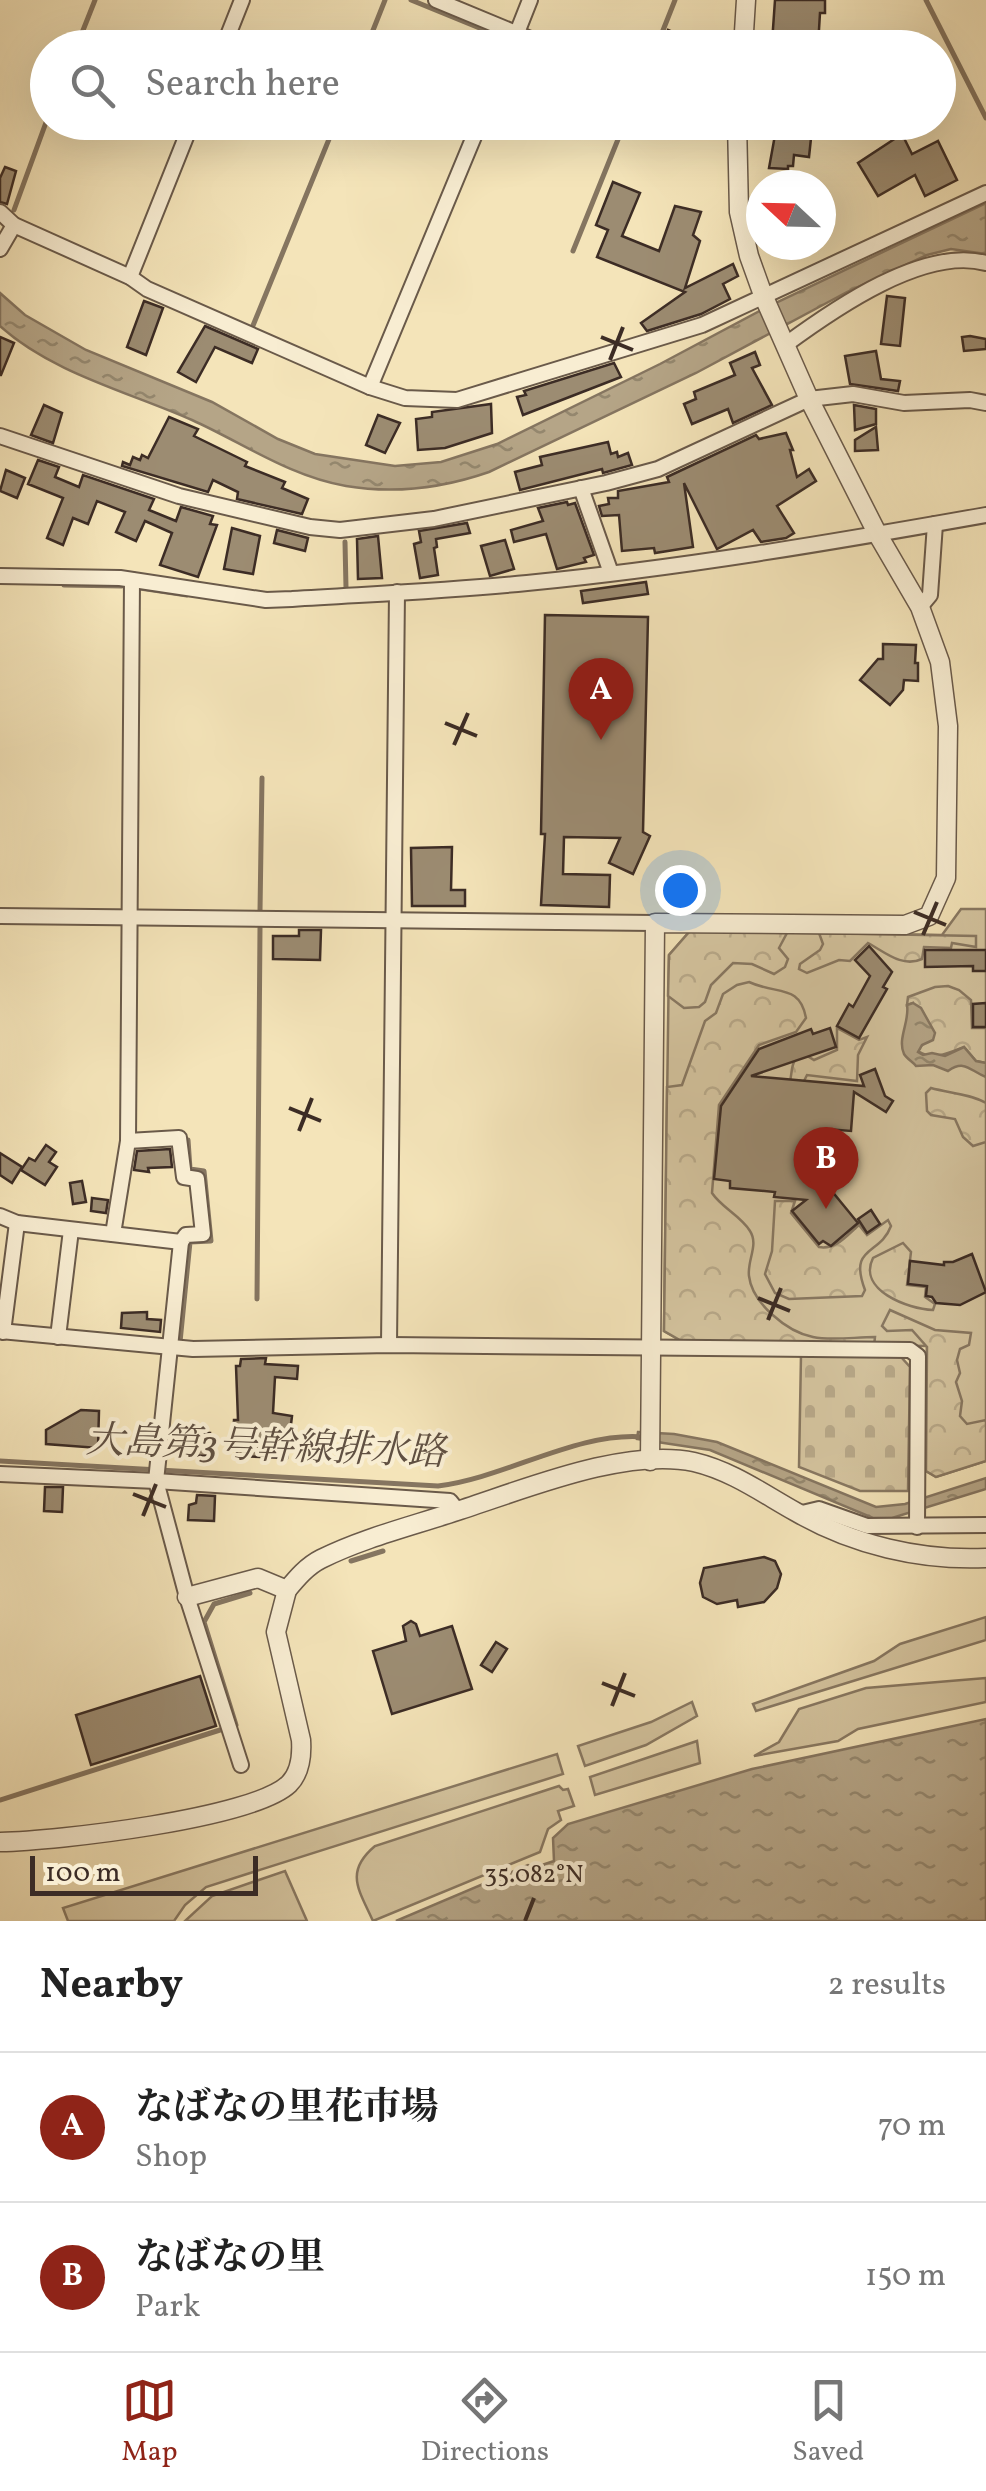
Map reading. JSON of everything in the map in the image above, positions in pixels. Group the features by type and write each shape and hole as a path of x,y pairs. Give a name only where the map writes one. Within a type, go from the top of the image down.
{"street":[{"path":"230,30 242,0"},
{"path":"436,0 493,30"},
{"path":"518,30 530,0"},
{"path":"744,30 746,0"},
{"path":"130,277 185,140"},
{"path":"370,387 473,140"},
{"path":"0,916 904,925 929,916 946,878 948,726 940,662 920,606 878,535 809,400 762,295 748,256 739,212 737,140"},
{"path":"0,212 14,224 130,277 147,289 370,387 404,398 456,400 702,326 986,192"},
{"path":"0,248 14,224"},
{"path":"784,342 832,310 928,264 970,258 986,263"},
{"path":"0,436 179,496 310,527 340,530 434,519 658,469 809,400 853,394 904,403 970,400 986,404"},
{"path":"581,488 611,573"},
{"path":"0,576 132,580 266,600 526,584 878,535 986,514"},
{"path":"920,606 930,596 934,524"},
{"path":"113,1234 128,1141 132,580"},
{"path":"389,1345 397,592"},
{"path":"650,1455 654,923"},
{"path":"128,1141 179,1138 184,1176 196,1178 202,1234 186,1235 181,1242 157,1473 187,1596 241,1765"},
{"path":"0,1216 17,1223 181,1242"},
{"path":"17,1223 2,1331 193,1350 389,1345 910,1350 918,1356 918,1521"},
{"path":"58,1337 71,1230"},
{"path":"0,1842 56,1838 206,1816 260,1800 290,1783 302,1756 302,1740 276,1632 286,1590 302,1572 319,1560 577,1473 650,1455 692,1462 730,1474 798,1514 881,1547 953,1560 986,1558"},
{"path":"0,1474 157,1473 450,1501 458,1511"},
{"path":"798,1514 819,1509 868,1526 918,1521 986,1525"},
{"path":"187,1596 258,1578 286,1590"}],"green space":[{"path":"961,909 986,909 986,1461 936,1477 926,1471 927,1346 685,1343 664,1331 669,955 690,931 942,935"},
{"path":"690,931 787,933 779,948 788,959 785,967 774,974 752,964 733,963 711,985 705,1002 699,1007 684,1008 668,996 669,955"},
{"path":"819,933 976,936 976,947 952,943 951,948 924,947 922,959 908,962 868,943 850,961 839,960 807,973 799,969 800,964 820,950 823,944"},
{"path":"749,982 793,995 806,1018 796,1032 759,1045 719,1105 712,1193 750,1231 753,1242 749,1276 757,1296 772,1315 803,1334 827,1339 875,1337 874,1346 685,1343 664,1331 667,1087 682,1085 705,1021 716,1013 723,994"},
{"path":"948,986 971,1000 972,1028 986,1028 986,1063 976,1061 964,1047 935,1056 918,1051 922,1045 913,1003 907,1005 908,997"},
{"path":"837,1028 859,1040 867,1037 858,1055 857,1081 807,1075 802,1085 790,1081 793,1065 800,1056 804,1054 814,1060 837,1050"},
{"path":"931,1088 986,1103 986,1142 973,1146 963,1137 955,1119 931,1115 927,1111 926,1093"},
{"path":"775,1201 795,1201 791,1213 819,1247 836,1244 859,1225 867,1235 888,1220 891,1226 886,1236 860,1265 865,1290 862,1296 789,1299 775,1293 765,1274 772,1251"},
{"path":"903,1243 911,1252 907,1285 926,1287 925,1297 935,1304 933,1310 899,1302 872,1279 873,1258"},
{"path":"890,1310 935,1330 971,1333 969,1345 960,1349 956,1382 962,1401 960,1416 967,1424 986,1420 986,1461 936,1477 926,1471 927,1347 912,1330 887,1331 882,1326"},
{"path":"801,1355 901,1357 910,1367 908,1491 860,1491 799,1467"},
{"path":"986,1617 986,1640 756,1711 753,1704 874,1661 900,1644"},
{"path":"986,1678 986,1702 858,1729 838,1741 754,1756 779,1742 799,1709 866,1688"},
{"path":"692,1702 697,1716 646,1745 585,1766 578,1746 651,1722"},
{"path":"697,1741 700,1763 595,1795 590,1777"},
{"path":"557,1754 563,1774 206,1887 174,1921 68,1921 63,1908"},
{"path":"559,1786 568,1789 574,1806 558,1811 561,1820 548,1829 540,1852 373,1921 359,1891 357,1873 365,1855 375,1846"},
{"path":"285,1871 307,1921 185,1921 212,1896"}],"water":[{"path":"986,203 986,254 951,249 927,255 847,292 696,373 489,472 418,488 346,486 305,475 192,420 67,369 0,326 0,293 25,315 86,350 212,402 278,439 315,454 395,466 441,462 497,444 767,307"},
{"path":"913,1003 921,1008 935,1033 933,1040 918,1052 945,1056 964,1047 976,1061 986,1063 986,1077 963,1066 948,1071 933,1065 916,1066 904,1054 907,1005"},
{"path":"638,1432 717,1442 876,1507 905,1504 986,1478 986,1489 892,1518 873,1518 710,1450 637,1439"},
{"path":"986,1719 986,1921 396,1921 528,1865 536,1867 554,1861 553,1838 568,1824 752,1769"}],"building":[{"path":"775,0 825,0 819,30 773,30"},
{"path":"774,140 811,140 809,157 794,155 793,166 788,169 769,168"},
{"path":"893,140 905,140 912,154 938,141 957,180 925,196 915,175 878,196 858,163"},
{"path":"5,167 16,171 7,204 0,202 0,178"},
{"path":"613,182 640,193 622,236 659,251 675,206 701,212 693,235 700,241 685,288 733,264 738,276 723,284 730,299 701,314 647,331 641,323 685,292 597,257 608,230 596,225"},
{"path":"887,296 905,298 900,346 881,344"},
{"path":"144,301 163,308 146,355 127,347"},
{"path":"205,326 258,349 252,363 215,347 196,382 178,372"},
{"path":"0,337 14,343 1,375 0,375"},
{"path":"962,337 986,339 986,349 964,351"},
{"path":"876,351 881,379 900,381 898,391 850,384 845,356"},
{"path":"755,352 760,365 752,368 772,405 733,423 728,409 692,424 684,404 696,399 694,392 735,375 730,363"},
{"path":"614,363 621,377 523,415 517,397 526,395 524,391"},
{"path":"491,404 492,433 445,448 418,450 416,419 432,417 432,412"},
{"path":"44,405 62,413 53,443 31,435"},
{"path":"854,405 876,409 876,424 855,430"},
{"path":"378,415 400,423 385,453 366,445"},
{"path":"169,417 198,429 194,436 247,462 245,466 285,482 282,488 308,499 302,514 237,499 238,492 213,480 208,492 122,466 123,462 130,465 133,457 148,458"},
{"path":"876,427 878,450 855,451 855,440"},
{"path":"786,433 797,477 809,469 816,481 777,506 794,533 761,542 753,530 717,549 684,483 693,547 655,553 654,548 622,551 619,515 602,516 599,506 609,504 608,498 618,498 618,491 669,482 667,477 756,435 759,439"},
{"path":"608,442 611,454 617,452 618,457 628,453 632,465 520,490 515,472 542,465 540,457"},
{"path":"38,460 59,467 55,477 79,487 83,475 154,499 149,510 176,521 181,507 213,516 210,524 217,525 198,577 160,565 172,533 145,521 136,541 116,532 125,512 97,501 88,524 73,518 63,545 47,538 63,498 28,484"},
{"path":"6,470 25,478 17,498 0,491"},
{"path":"575,503 594,555 584,558 586,562 557,569 546,534 514,542 511,530 543,521 538,508"},
{"path":"467,523 470,533 436,539 438,575 420,578 414,544 421,542 419,531"},
{"path":"232,528 260,536 253,574 224,569"},
{"path":"277,530 308,538 305,551 274,543"},
{"path":"378,536 382,578 358,579 357,539"},
{"path":"505,540 514,569 490,576 481,546"},
{"path":"646,582 648,594 583,603 581,591"},
{"path":"545,615 648,617 643,832 650,836 633,874 609,863 620,838 564,837 563,874 610,875 609,907 541,905 545,834 541,834"},
{"path":"883,644 916,645 918,681 904,680 903,690 890,705 860,680 878,659 883,659"},
{"path":"452,847 451,890 465,890 465,906 412,906 411,848"},
{"path":"299,930 321,930 320,960 273,959 273,936 299,936"},
{"path":"869,946 892,972 883,987 887,989 859,1038 837,1026 870,976 855,960"},
{"path":"925,950 986,950 986,971 973,971 973,966 925,967"},
{"path":"986,1003 986,1027 973,1027 973,1004"},
{"path":"830,1028 836,1047 751,1076 864,1086 860,1075 875,1069 885,1096 893,1101 886,1112 854,1092 851,1131 827,1129 822,1179 858,1223 831,1246 823,1241 819,1244 792,1211 806,1200 774,1197 775,1192 730,1188 730,1181 714,1179 721,1106 759,1049 811,1029 813,1034"},
{"path":"46,1145 56,1152 49,1162 57,1167 45,1185 21,1170 29,1158 35,1161"},
{"path":"170,1149 172,1167 148,1168 149,1172 134,1170 137,1151"},
{"path":"0,1153 22,1167 12,1183 0,1175"},
{"path":"82,1181 86,1202 73,1204 70,1183"},
{"path":"92,1198 108,1200 106,1213 91,1211"},
{"path":"871,1210 880,1224 867,1233 858,1219"},
{"path":"972,1254 986,1292 960,1305 936,1303 926,1296 927,1286 908,1284 910,1261 944,1265"},
{"path":"147,1312 147,1319 161,1320 160,1332 121,1328 122,1313"},
{"path":"266,1358 265,1364 298,1366 297,1379 275,1377 273,1413 292,1416 287,1458 237,1456 237,1446 233,1446 234,1420 238,1420 236,1366 240,1366 241,1359"},
{"path":"81,1410 99,1411 98,1448 46,1444 46,1430"},
{"path":"179,1432 210,1433 209,1456 178,1455"},
{"path":"45,1487 63,1487 62,1512 44,1511"},
{"path":"197,1495 215,1496 214,1521 188,1520 189,1505 196,1503"},
{"path":"764,1557 775,1561 781,1574 777,1588 764,1602 738,1607 737,1600 717,1604 703,1597 700,1583 704,1568"},
{"path":"411,1621 420,1636 452,1626 472,1689 392,1714 373,1651 406,1641 403,1626"},
{"path":"496,1642 507,1649 492,1672 481,1665"},
{"path":"200,1676 216,1726 91,1765 76,1715"}],"waterway":[{"path":"83,30 95,0"},
{"path":"373,30 385,0"},
{"path":"411,0 484,30"},
{"path":"663,30 675,0"},
{"path":"926,0 941,30"},
{"path":"956,59 986,118"},
{"path":"14,210 40,140"},
{"path":"252,328 329,140"},
{"path":"573,251 618,140"},
{"path":"345,542 346,588"},
{"path":"64,585 122,586"},
{"path":"140,588 187,595"},
{"path":"260,911 262,778"},
{"path":"257,1299 260,928"},
{"path":"180,1342 190,1242 211,1241 204,1171 190,1169 188,1140"},
{"name":"大島第3号幹線排水路","path":"0,1461 438,1486 593,1441 644,1437"},
{"path":"351,1561 383,1551"},
{"path":"236,1725 204,1622 214,1604 250,1593"},
{"path":"0,1800 220,1730"}],"place":[{"name":"なばなの里花市場","path":"601,740"},
{"name":"なばなの里","path":"826,1209"}]}
